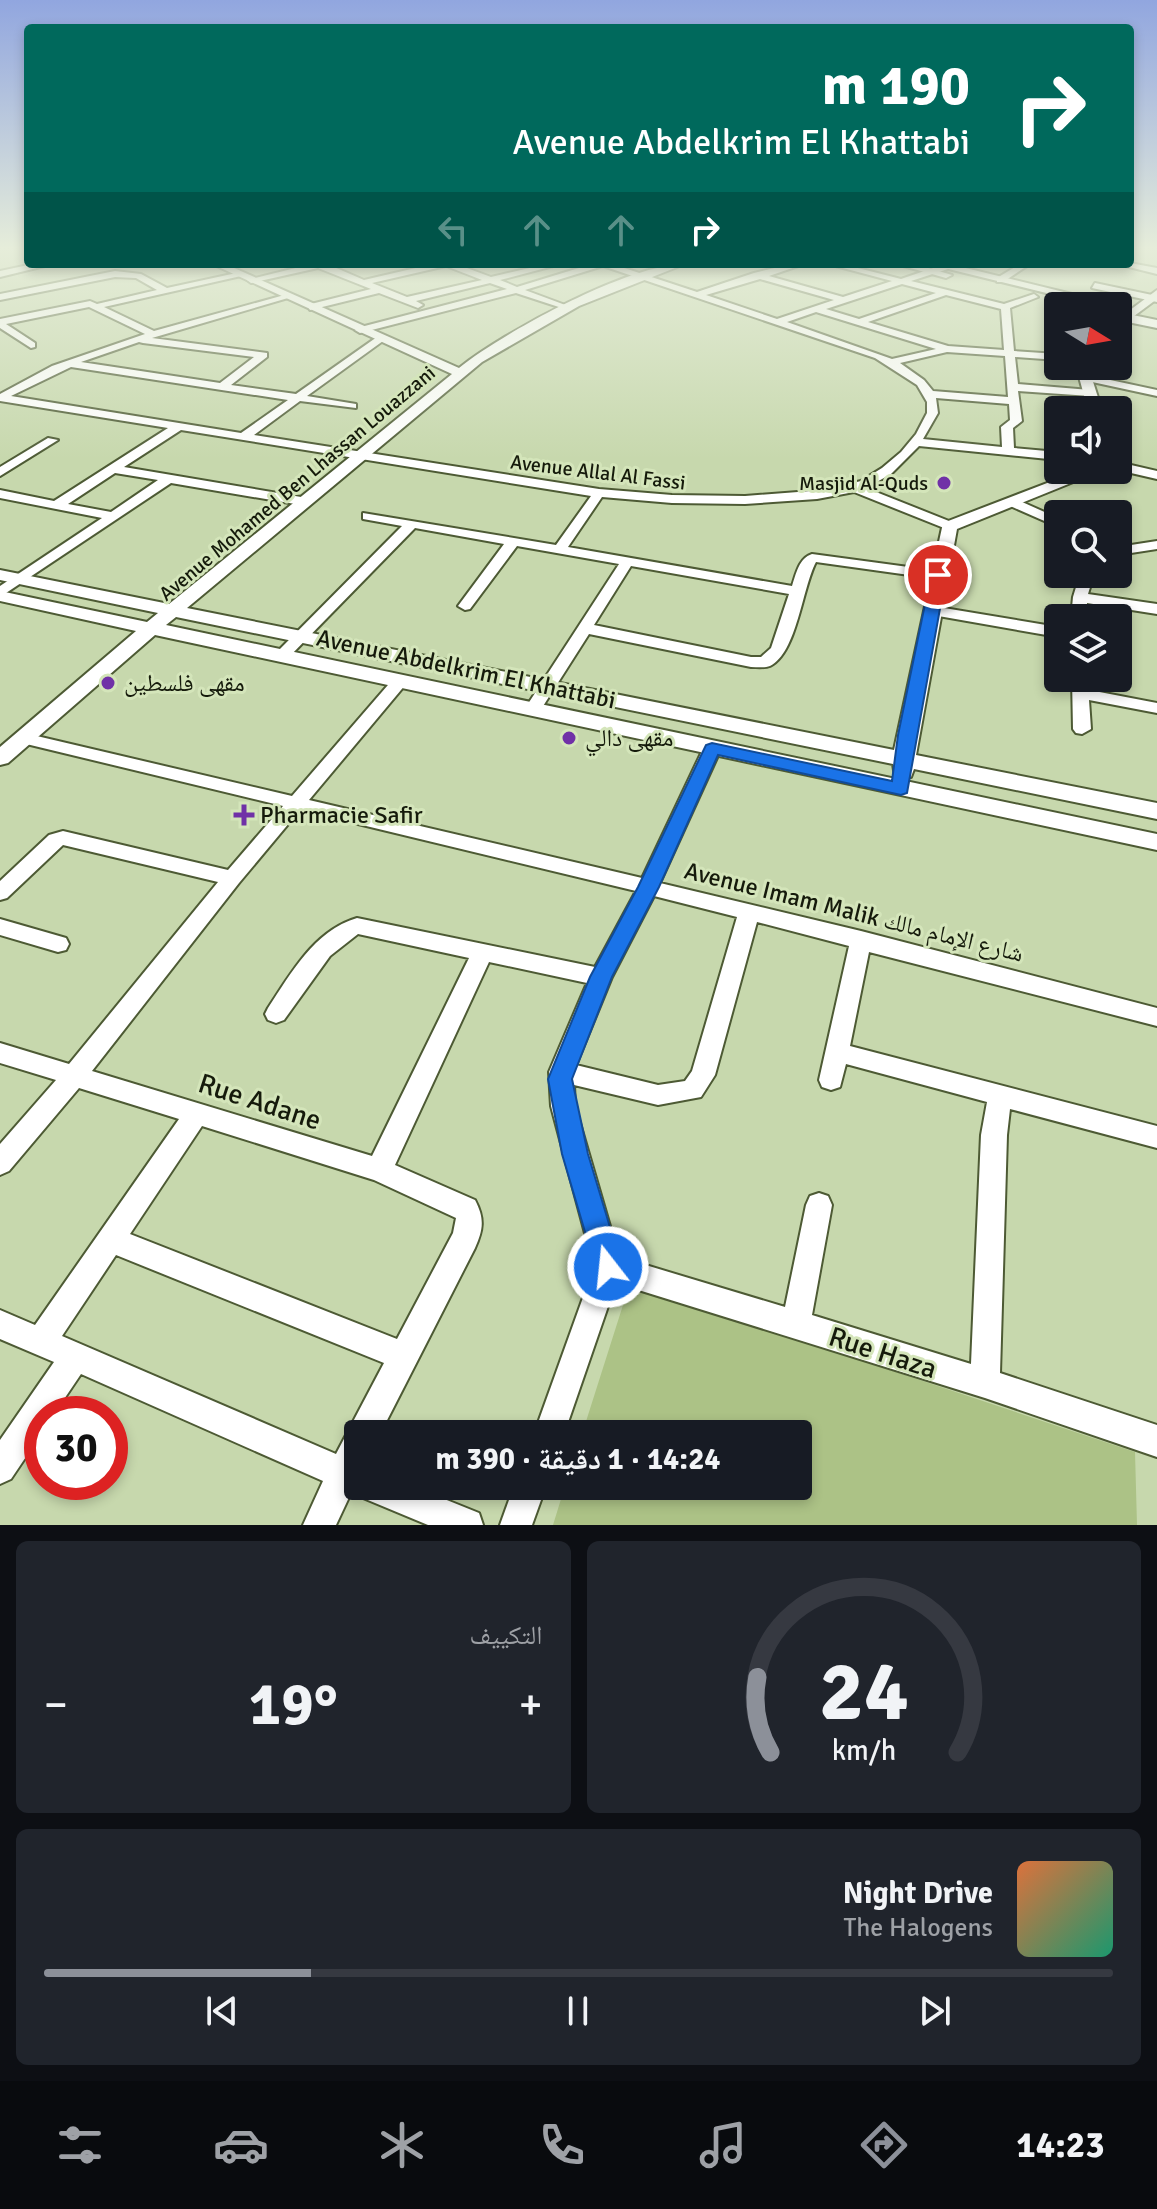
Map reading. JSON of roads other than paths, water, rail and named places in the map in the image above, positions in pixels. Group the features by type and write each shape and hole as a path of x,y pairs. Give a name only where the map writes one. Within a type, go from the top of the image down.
{"main road":[{"path":"1132,319 1157,324"}],"street":[{"path":"0,323 26,317"},
{"path":"120,317 152,334"},
{"path":"0,386 211,317"},
{"path":"332,317 460,373"},
{"path":"360,330 409,317"},
{"name":"Avenue Mohamed Ben Lhassan Louazzani","path":"0,758 460,373 522,330 547,317"},
{"path":"768,317 891,362 922,382 930,394 1014,401"},
{"path":"780,321 791,317"},
{"path":"843,317 947,349 1044,356"},
{"path":"859,322 873,317"},
{"path":"1006,317 1016,421 1007,427 1008,451"},
{"path":"0,323 31,345"},
{"path":"137,339 263,355 221,387"},
{"path":"243,437 380,339"},
{"path":"891,362 947,349"},
{"path":"69,364 352,406"},
{"path":"0,398 56,368"},
{"path":"1086,380 1091,396"},
{"path":"1112,380 1157,393"},
{"path":"1013,387 1090,393"},
{"name":"Avenue Allal Al Fassi","path":"0,398 599,493 694,502 793,497 855,488 892,467 916,442 932,415 930,394"},
{"path":"57,505 178,427"},
{"path":"0,472 52,440"},
{"path":"916,442 1044,455"},
{"path":"114,469 307,502"},
{"path":"1132,469 1157,475"},
{"path":"0,594 10,577 168,479"},
{"path":"855,488 949,526 1059,484"},
{"path":"559,550 599,493"},
{"path":"0,494 111,516"},
{"path":"1013,502 1044,516"},
{"path":"368,516 797,591"},
{"path":"282,655 412,524"},
{"path":"901,789 949,526"},
{"path":"465,606 513,542"},
{"path":"1132,548 1157,545"},
{"path":"1132,552 1157,556"},
{"path":"584,628 751,662 770,660 778,650 807,564 816,557 938,575"},
{"path":"532,710 627,562"},
{"name":"Avenue Abdelkrim El Khattabi","path":"10,577 1154,810"},
{"path":"1080,604 1083,588"},
{"name":"Avenue Abdelkrim El Khattabi","path":"0,594 901,789 1156,849"},
{"path":"1080,597 1157,609"},
{"path":"932,611 1044,630"},
{"path":"0,1163 75,1075 232,878 400,681"},
{"path":"1080,692 1082,729"},
{"path":"1101,692 1157,708"},
{"name":"Avenue Imam Malik شارع الإمام مالك","path":"24,738 861,939 1157,1017"},
{"path":"554,1420 608,1267 563,1106 561,1072 601,977 648,887 712,749"},
{"path":"1154,810 1156,849"},
{"path":"0,893 56,840 63,838 232,878"},
{"path":"561,1072 658,1095 692,1090 703,1075 749,913"},
{"path":"276,1014 331,940 348,928 368,926 601,977"},
{"path":"0,927 58,944"},
{"path":"831,1080 861,939"},
{"path":"379,1170 483,952"},
{"path":"836,1052 1157,1137"},
{"name":"Rue Adane","path":"0,1053 379,1170 466,1209 470,1215 470,1225 465,1239 402,1356"},
{"path":"985,1383 994,1135 1000,1095"},
{"path":"42,1340 198,1112"},
{"path":"796,1324 819,1205"},
{"path":"110,1239 402,1356 370,1420"},
{"name":"Rue Haza","path":"608,1267 985,1383 1157,1441"},
{"path":"0,1324 344,1473"},
{"path":"0,1468 76,1355"},
{"path":"319,1525 344,1485"},
{"path":"407,1500 467,1525"},
{"path":"516,1525 525,1500"}],"place":[{"name":"Masjid Al-Quds","path":"944,483"},
{"name":"مقهى فلسطين","path":"108,683"},
{"name":"مقهى دالي","path":"569,738"},
{"name":"Pharmacie Safir","path":"244,815"}]}
